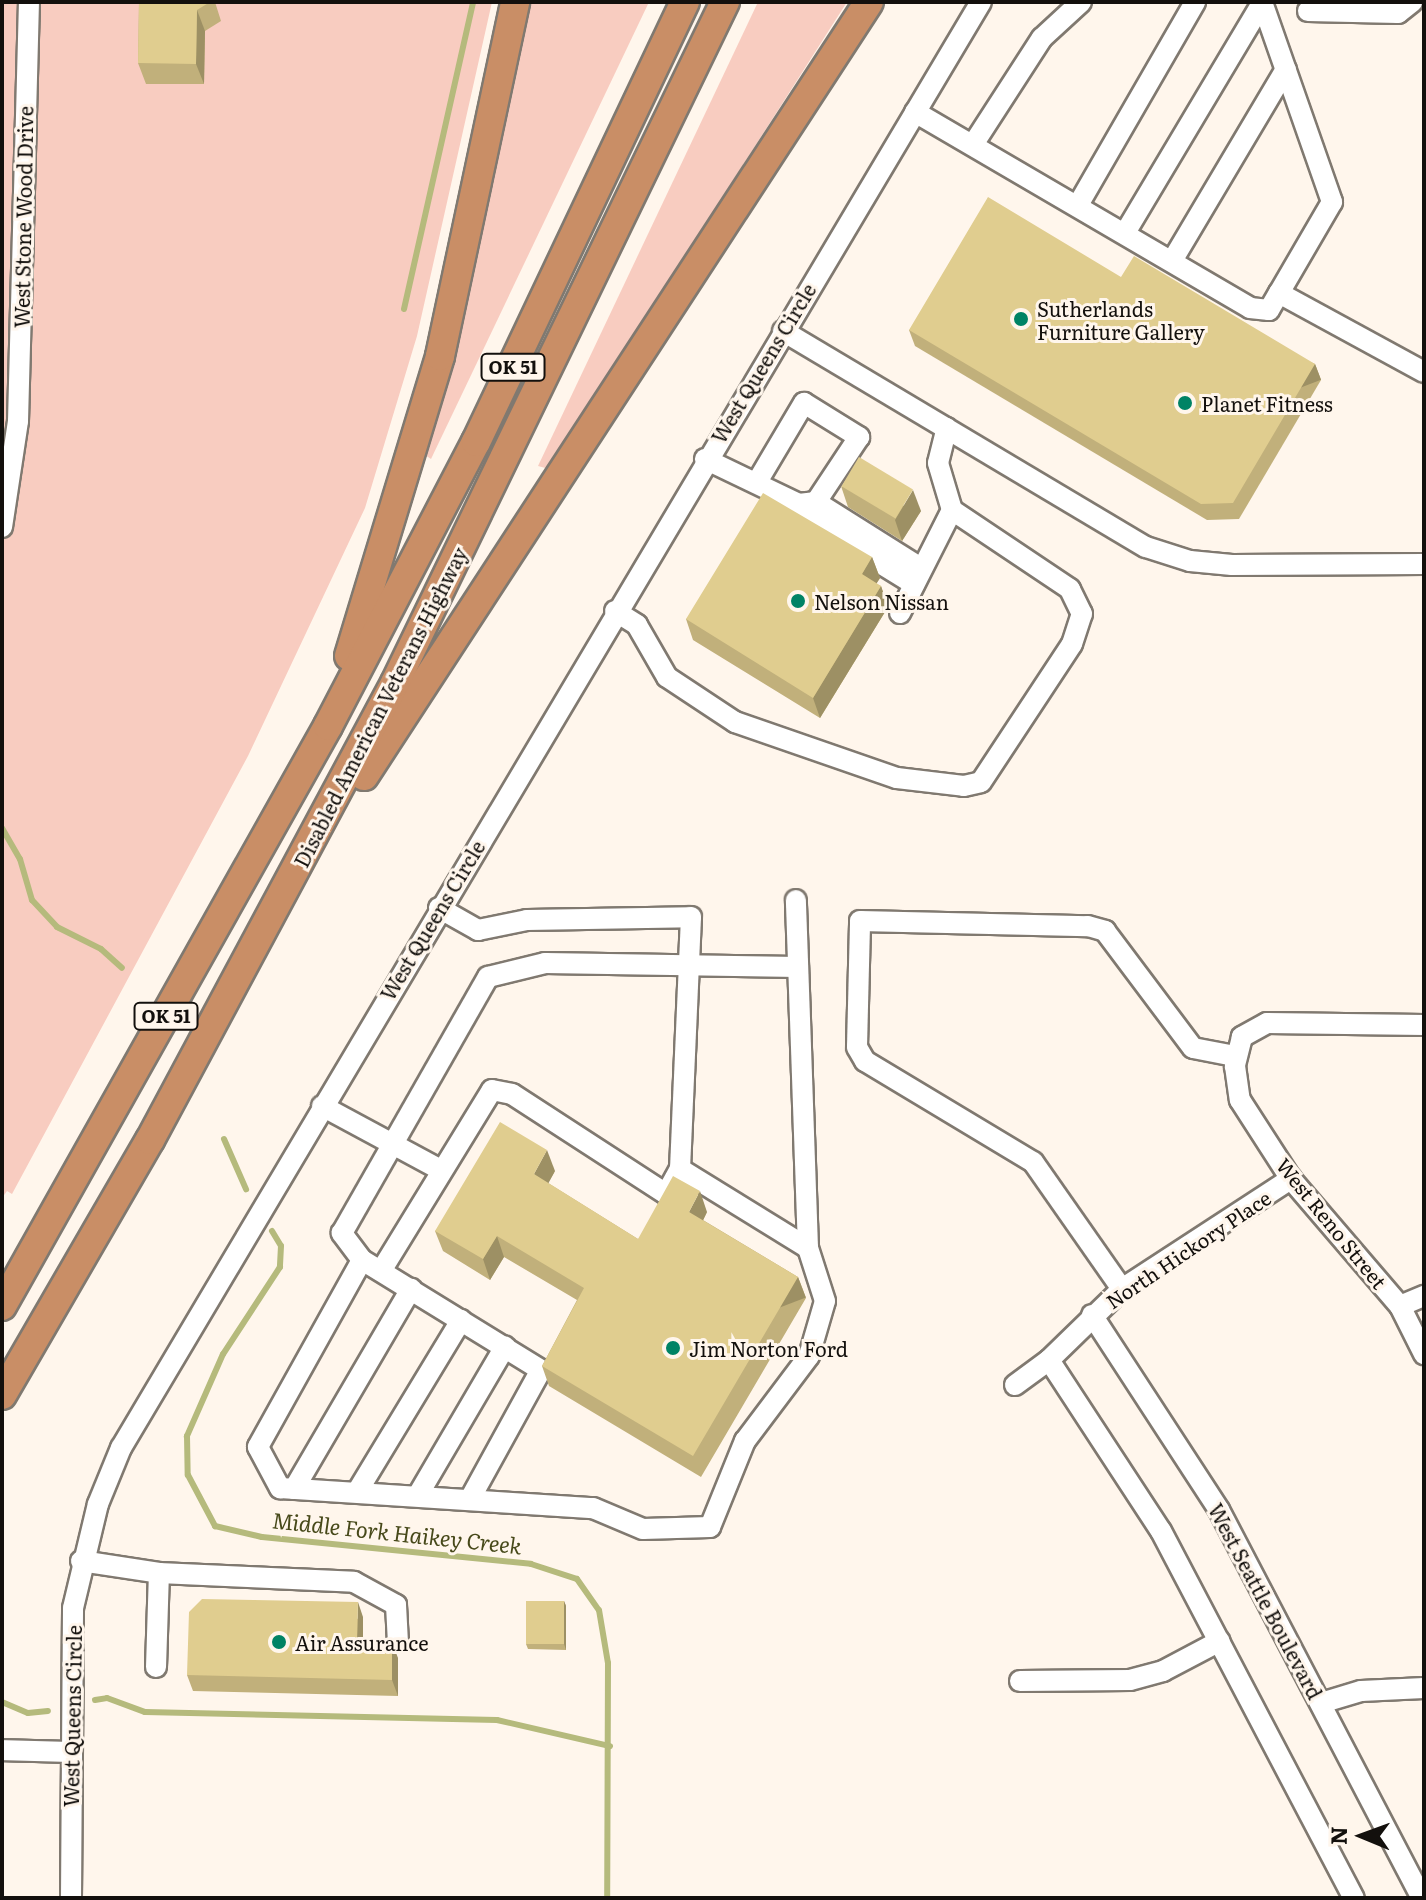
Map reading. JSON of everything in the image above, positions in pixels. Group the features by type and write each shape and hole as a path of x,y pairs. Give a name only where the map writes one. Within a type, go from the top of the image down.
{"highway":[{"path":"328,726 440,356 515,2"},
{"name":"Disabled American Veterans Highway","path":"2,1306 328,726 476,442 685,2"},
{"name":"Disabled American Veterans Highway","path":"2,1395 281,900 506,460 725,2"},
{"path":"281,900 559,485 869,2"}],"street":[{"name":"West Stone Wood Drive","path":"2,527 18,421 29,2"},
{"name":"West Queens Circle","path":"71,1898 69,1660 81,1561 121,1448 705,459 981,2"},
{"path":"974,143 1042,38 1081,2"},
{"path":"1078,205 1195,2"},
{"path":"1308,11 1398,13 1412,2"},
{"path":"915,112 974,143 1250,308 1269,310 1332,202 1262,3"},
{"path":"1125,233 1262,3"},
{"path":"1172,261 1286,69"},
{"path":"1279,293 1424,372"},
{"path":"783,331 1122,535 1190,561 1424,564"},
{"path":"757,482 804,403 859,437 808,503 807,518 918,576"},
{"path":"615,611 637,625 667,677 735,722 897,778 951,785 981,782 1072,644 1082,614 1070,589 952,510 938,463 947,428"},
{"path":"705,459 808,503"},
{"path":"900,613 952,510"},
{"path":"362,1260 258,1447 280,1488 593,1508 643,1529 710,1527 745,1441 809,1356 825,1301 808,1248 796,900"},
{"path":"381,1271 492,1090 512,1094 666,1194 680,1169 692,965 691,917 527,920 478,930 439,908"},
{"path":"1122,1289 1033,1162 865,1061 857,1047 860,921 1088,926 1105,931 1193,1048 1236,1051 1249,1029 1267,1023 1424,1025"},
{"path":"470,1499 541,1370 362,1260 342,1233 395,1146 488,977 545,963 798,967"},
{"name":"West Reno Street","path":"1236,1051 1240,1100 1291,1179 1400,1306 1424,1354"},
{"path":"322,1106 441,1170"},
{"path":"680,1169 808,1248"},
{"name":"North Hickory Place","path":"1015,1385 1049,1360 1122,1289 1291,1179"},
{"path":"294,1489 411,1289"},
{"path":"1400,1306 1424,1296"},
{"name":"West Seattle Boulevard","path":"1092,1315 1219,1510 1422,1898"},
{"path":"357,1492 461,1320"},
{"path":"418,1495 505,1347"},
{"path":"1049,1360 1161,1531 1354,1898"},
{"path":"81,1561 159,1573 354,1582 396,1605 398,1640"},
{"path":"156,1667 159,1573"},
{"path":"1020,1681 1130,1680 1163,1671 1220,1641"},
{"path":"1321,1703 1361,1691 1424,1688"},
{"path":"2,1750 70,1752"}],"shaded area":[{"path":"2,2 492,2 417,336 365,508 248,756 12,1194 7,1191 2,1198"},
{"path":"528,2 649,2 431,459 422,453"},
{"path":"758,2 847,2 549,469 538,466"}],"building":[{"path":"139,2 210,2 197,10 196,64 138,63"},
{"path":"988,197 1121,277 1134,256 1315,364 1233,503 1201,504 909,330"},
{"path":"859,457 913,489 895,519 841,486"},
{"name":"Nelson Nissan","path":"763,493 872,557 862,574 881,586 813,698 686,619"},
{"name":"Jim Norton Ford","path":"500,1122 547,1150 534,1174 638,1239 673,1176 700,1191 689,1212 798,1277 693,1456 542,1366 584,1288 497,1236 483,1259 435,1231"},
{"name":"Air Assurance","path":"202,1599 358,1602 357,1641 392,1642 392,1680 187,1675 189,1612"},
{"path":"526,1601 564,1601 564,1644 526,1644"}],"waterway":[{"path":"404,309 473,2"},
{"name":"Middle Fork Haikey Creek","path":"2,828 20,859 32,900 57,927 101,949 122,968"},
{"name":"Middle Fork Haikey Creek","path":"224,1139 246,1189"},
{"name":"Middle Fork Haikey Creek","path":"272,1231 281,1246 280,1267 223,1354 187,1436 188,1475 215,1526 262,1537 531,1564 577,1579 599,1610 608,1663 607,1898"},
{"path":"95,1700 107,1698 145,1712 497,1720 610,1746"},
{"path":"2,1702 28,1713 48,1711"}],"place":[{"name":"Sutherlands Furniture Gallery","path":"1021,319"},
{"name":"Planet Fitness","path":"1185,403"},
{"name":"Nelson Nissan","path":"798,601"},
{"name":"Jim Norton Ford","path":"673,1348"},
{"name":"Air Assurance","path":"279,1642"}]}
